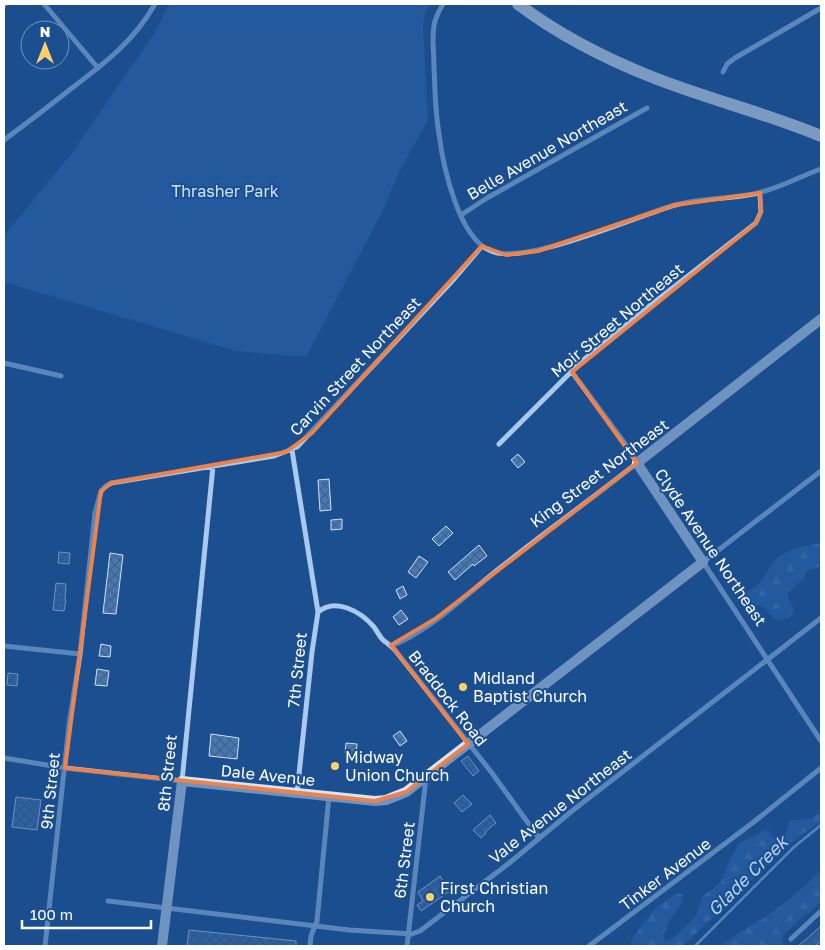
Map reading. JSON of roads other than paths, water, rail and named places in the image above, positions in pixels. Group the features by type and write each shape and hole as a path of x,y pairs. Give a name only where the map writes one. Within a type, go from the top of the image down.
{"main road":[{"path":"518,4 562,34 618,63 653,78 821,136"}],"street":[{"path":"44,4 98,68"},
{"path":"4,140 98,68 127,43 155,4"},
{"path":"444,4 435,21 433,38 438,127 447,177 461,215 475,239 482,246 500,254 532,252 675,205 760,192 778,187 821,169"},
{"path":"723,72 727,64 735,58 821,8"},
{"name":"Belle Avenue Northeast","path":"461,215 487,198 646,108"},
{"name":"Moir Street Northeast","path":"499,444 572,372 627,324 756,223 760,216 760,192"},
{"name":"Carvin Street Northeast","path":"106,486 111,483 274,456 292,450 312,433 482,246"},
{"name":"King Street Northeast","path":"391,646 405,640 435,619 508,561 603,491 821,319"},
{"path":"4,363 61,376"},
{"name":"Clyde Avenue Northeast","path":"572,372 629,449 821,740"},
{"name":"7th Street","path":"292,450 318,612 297,793"},
{"name":"8th Street","path":"162,946 182,780 213,466"},
{"path":"703,562 821,471"},
{"name":"9th Street","path":"46,946 95,513 99,496 106,486"},
{"name":"Dale Avenue","path":"4,758 66,768 375,801 386,800 406,792 703,562"},
{"name":"Braddock Road","path":"318,612 330,606 338,606 355,611 373,626 492,773 539,838"},
{"name":"Vale Avenue Northeast","path":"108,901 349,930 412,934 426,928 821,618"},
{"path":"4,646 80,654"},
{"name":"Tinker Avenue","path":"590,946 755,822 821,768"},
{"name":"6th Street","path":"406,946 426,776"},
{"path":"310,946 315,926 329,796"},
{"path":"791,939 821,912"}],"waterway":[{"name":"Glade Creek","path":"695,946 794,847 821,825"}],"place":[{"name":"Midland Baptist Church","path":"463,687"},
{"name":"Midway Union Church","path":"335,766"},
{"name":"First Christian Church","path":"430,897"}],"park label":[{"name":"Thrasher Park","path":"225,191"}]}
